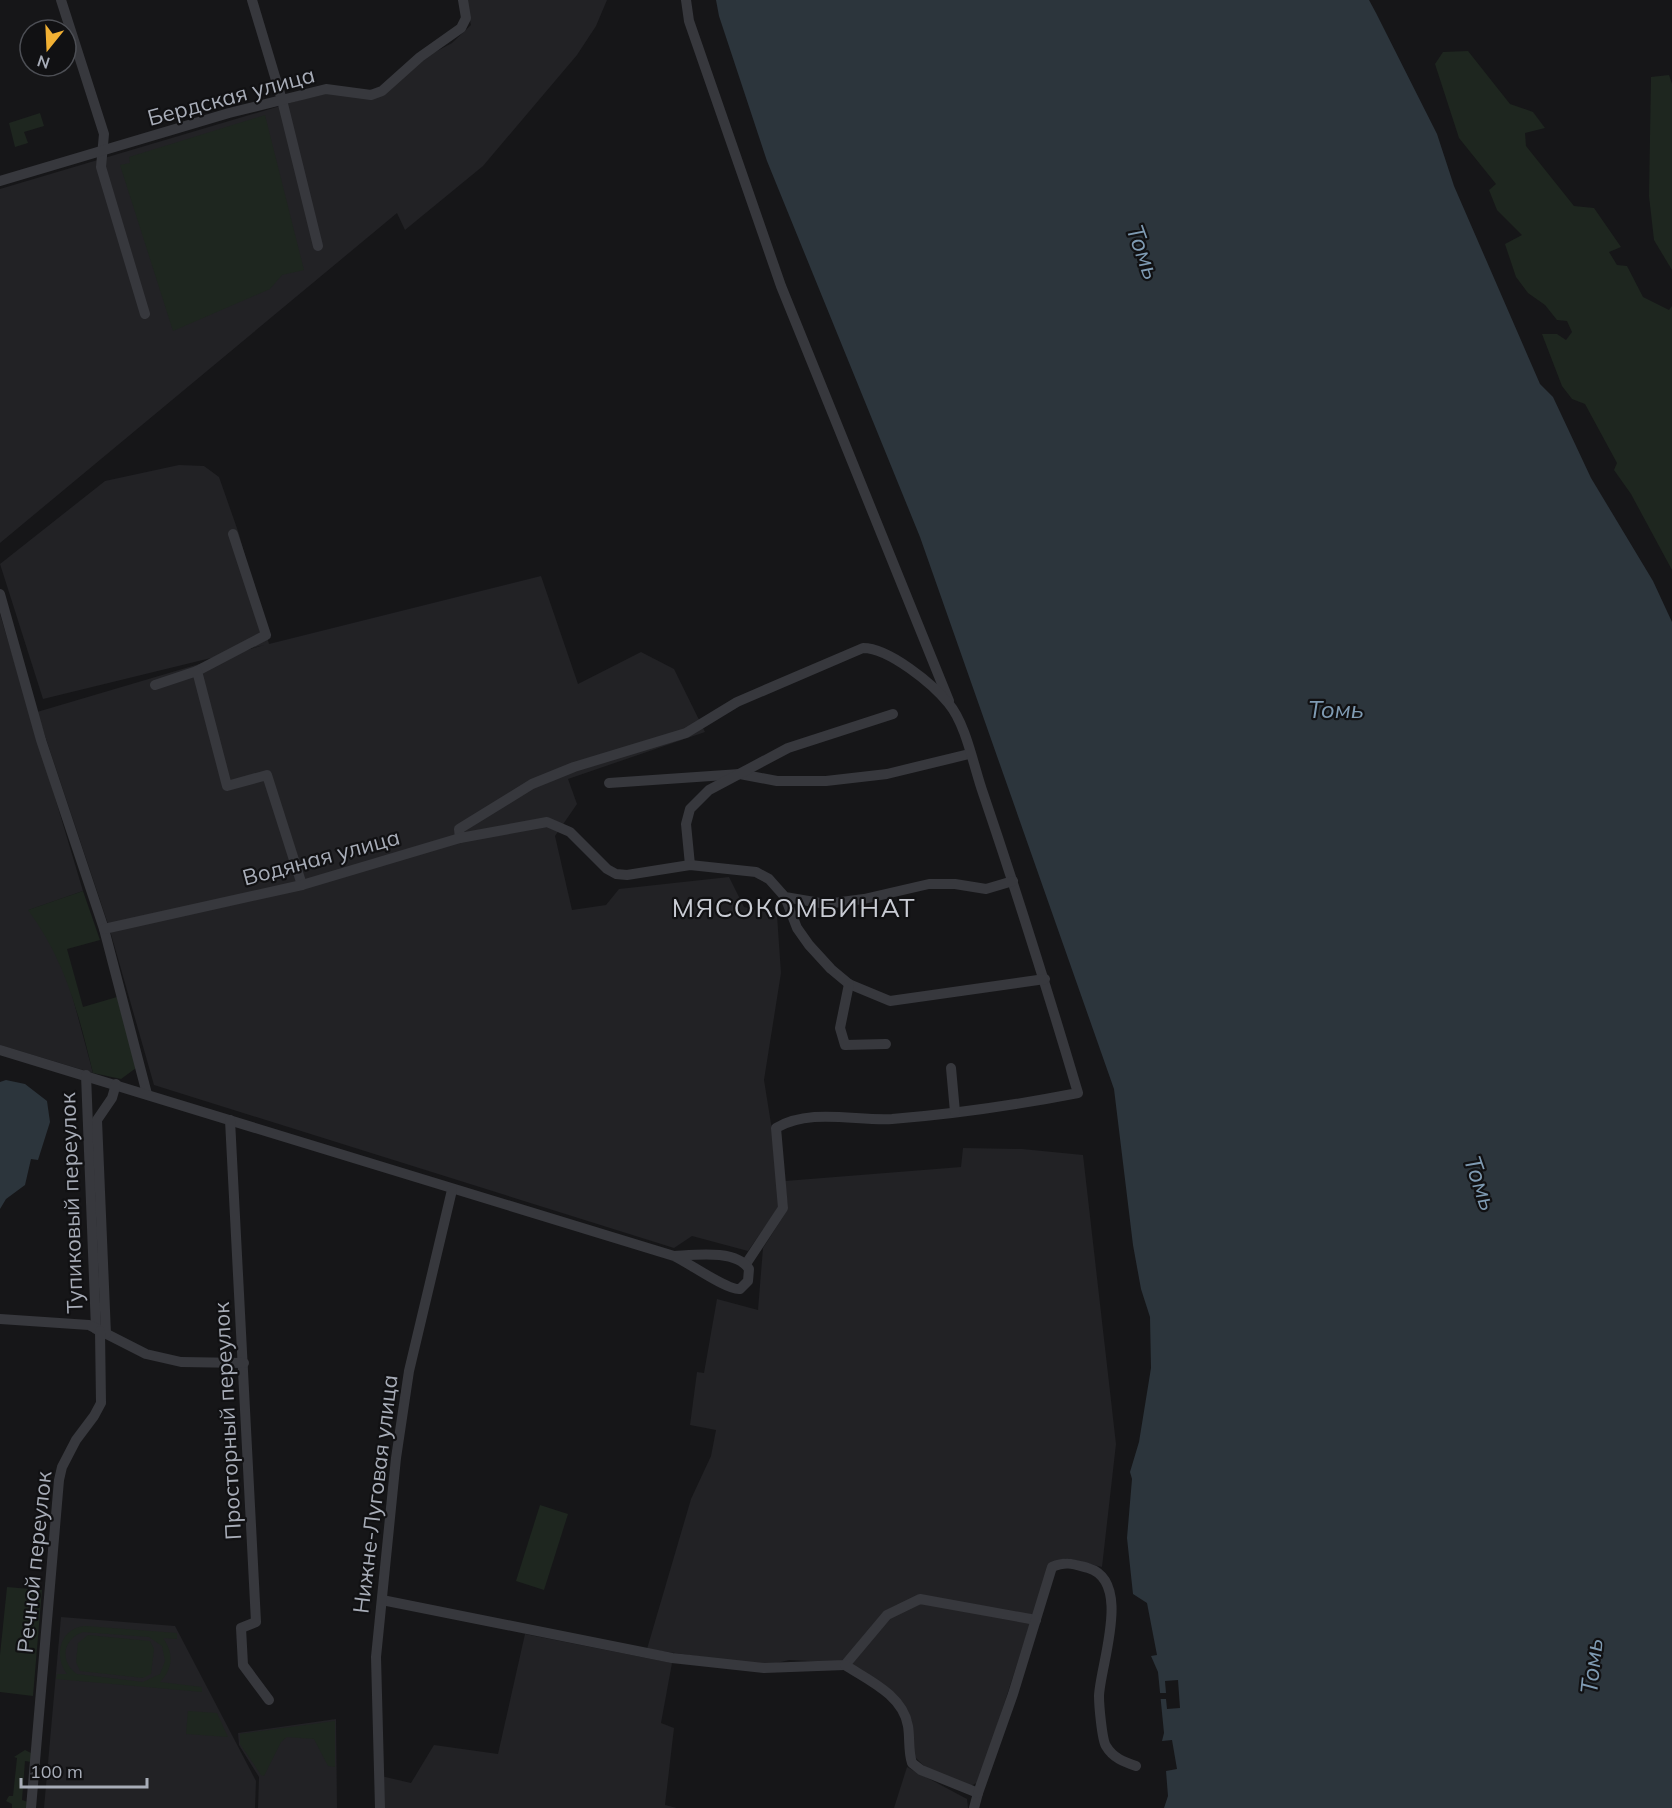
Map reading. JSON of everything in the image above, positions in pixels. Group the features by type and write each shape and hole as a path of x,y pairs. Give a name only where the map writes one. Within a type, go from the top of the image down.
{"street":[{"path":"61,0 104,134 101,167 145,314"},
{"path":"252,0 282,100 318,246"},
{"name":"Бердская улица","path":"0,182 102,151 326,89 371,95 382,92 420,57 457,32 466,18 463,0"},
{"path":"686,0 689,21 780,286 969,754 1045,979 1078,1093 989,1110 890,1119 809,1118 788,1121 776,1128 783,1208 746,1264"},
{"path":"155,685 197,671 266,635 233,534"},
{"path":"0,594 41,740 104,929 147,1094"},
{"path":"460,838 459,830 532,784 574,766 686,732 737,702 863,648 881,651 925,681 950,705"},
{"path":"197,671 227,786 267,775 302,885"},
{"path":"893,714 788,748 709,790 690,808 686,824 690,865 756,872 769,879 785,897 797,928 809,945 849,984 896,1002 996,984 1045,979"},
{"path":"609,783 740,774 777,781 826,781 887,774 969,754"},
{"name":"Водяная улица","path":"104,929 302,885 460,838 547,822 570,832 607,869 616,874 627,875 690,865"},
{"path":"785,897 826,904 864,899 929,884 955,884 986,889 1013,881"},
{"path":"849,984 840,1028 845,1045 886,1044"},
{"path":"0,1050 674,1256 734,1290 740,1289 748,1281 750,1275 746,1264"},
{"path":"951,1068 955,1112"},
{"name":"Тупиковый переулок","path":"86,1075 101,1331"},
{"name":"Тупиковый переулок","path":"101,1331 97,1120 112,1098 116,1084"},
{"name":"Просторный переулок","path":"230,1120 256,1622 241,1628 243,1665 269,1700"},
{"name":"Нижне-Луговая улица","path":"380,1808 376,1657 396,1458 409,1371 452,1190"},
{"path":"674,1256 725,1257 746,1264"},
{"name":"Тупиковый переулок","path":"0,1319 65,1322 101,1331 146,1354 181,1362 244,1363"},
{"name":"Речной переулок","path":"31,1808 59,1480 62,1467 76,1440 94,1416 100,1403 101,1331"},
{"path":"975,1808 1052,1567 1066,1562 1094,1569 1105,1580 1111,1600 1109,1650 1099,1695 1105,1746 1120,1761 1136,1766"},
{"path":"846,1665 887,1615 920,1599 1036,1620"},
{"path":"382,1600 672,1658 764,1668 846,1665 891,1696 901,1708 908,1723 910,1756 915,1766 978,1793"}],"shaded area":[{"path":"465,0 607,0 596,26 577,55 483,166 405,230 397,213 0,543 0,189 327,92 383,96 424,58 452,43 471,25"},
{"path":"1468,51 1510,104 1533,112 1545,128 1525,133 1526,146 1574,206 1594,208 1621,247 1609,252 1617,265 1627,266 1643,297 1669,310 1672,306 1672,570 1631,494 1614,470 1617,463 1585,404 1572,399 1562,386 1542,334 1557,334 1566,340 1572,332 1567,321 1557,320 1545,305 1528,293 1516,277 1505,244 1522,235 1497,210 1489,190 1496,184 1459,138 1435,64 1443,52"},
{"path":"1669,75 1672,84 1672,270 1654,240 1649,196 1651,77"},
{"path":"40,113 44,126 24,132 28,143 15,147 9,123"},
{"path":"265,115 304,270 282,275 270,289 173,331 120,165 130,163 129,157"},
{"path":"179,465 204,466 219,477 239,534 269,644 541,576 578,684 641,652 674,669 705,732 568,779 577,804 555,836 572,910 606,905 619,889 729,877 744,907 777,915 781,973 764,1080 772,1130 779,1207 748,1251 692,1236 674,1248 154,1085 109,927 37,712 264,645 43,699 0,564 105,481"},
{"path":"0,614 83,891 29,910 48,937 68,980 93,1073 0,1045"},
{"path":"83,891 100,940 67,949 83,1007 117,997 136,1068 121,1079 93,1073 69,988 52,949 28,910"},
{"path":"963,1148 1022,1149 1083,1155 1116,1444 1102,1567 1066,1558 1049,1565 979,1782 968,1787 927,1769 913,1755 912,1721 848,1663 789,1660 765,1666 647,1649 691,1499 711,1456 716,1430 690,1425 697,1372 704,1373 717,1299 758,1310 763,1248 788,1209 785,1181 961,1167"},
{"path":"540,1505 568,1514 544,1590 516,1581"},
{"path":"7,1587 42,1590 33,1696 0,1692 0,1655"},
{"path":"61,1617 175,1626 256,1781 255,1808 44,1808"},
{"path":"86,1626 177,1633 177,1639 163,1638 169,1649 170,1666 160,1682 202,1687 202,1692 56,1679 57,1674 67,1674 60,1659 61,1644 70,1631","holes":["83,1632 149,1637 162,1646 165,1661 160,1674 143,1682 77,1674 71,1669 66,1657 71,1640"]},
{"path":"525,1634 672,1663 661,1723 674,1728 665,1805 677,1808 380,1808 381,1776 411,1783 434,1745 498,1754"},
{"path":"88,1635 150,1641 154,1649 151,1674 143,1678 80,1671 76,1662 78,1643"},
{"path":"188,1711 217,1713 228,1737 186,1734"},
{"path":"336,1719 337,1808 258,1808 259,1777 239,1745 238,1733"},
{"path":"335,1721 335,1767 328,1766 314,1739 287,1737 281,1742 264,1776 240,1744 240,1734"},
{"path":"25,1750 31,1753 31,1762 25,1761 22,1800 28,1802 27,1808 12,1808 12,1804 6,1801 9,1796 13,1796 17,1758 14,1757"},
{"path":"907,1767 967,1799 968,1808 894,1808"}],"water":[{"name":"Томь","path":"716,0 1369,0 1376,13 1437,134 1454,186 1540,384 1553,397 1591,478 1653,581 1672,622 1672,1808 1164,1808 1168,1796 1166,1771 1177,1769 1172,1740 1162,1741 1164,1733 1158,1672 1151,1656 1157,1655 1147,1603 1133,1594 1127,1538 1132,1479 1130,1472 1139,1442 1151,1368 1150,1317 1141,1289 1133,1245 1114,1089 920,537 767,161 719,16"},
{"path":"6,1080 25,1084 47,1101 50,1122 38,1160 31,1159 25,1185 6,1199 0,1209 0,1082"}],"pier":[{"path":"1178,1680 1180,1708 1167,1709 1166,1699 1158,1699 1158,1693 1166,1693 1165,1681"}],"district":[{"name":"МЯСОКОМБИНАТ","path":"794,907"}]}
